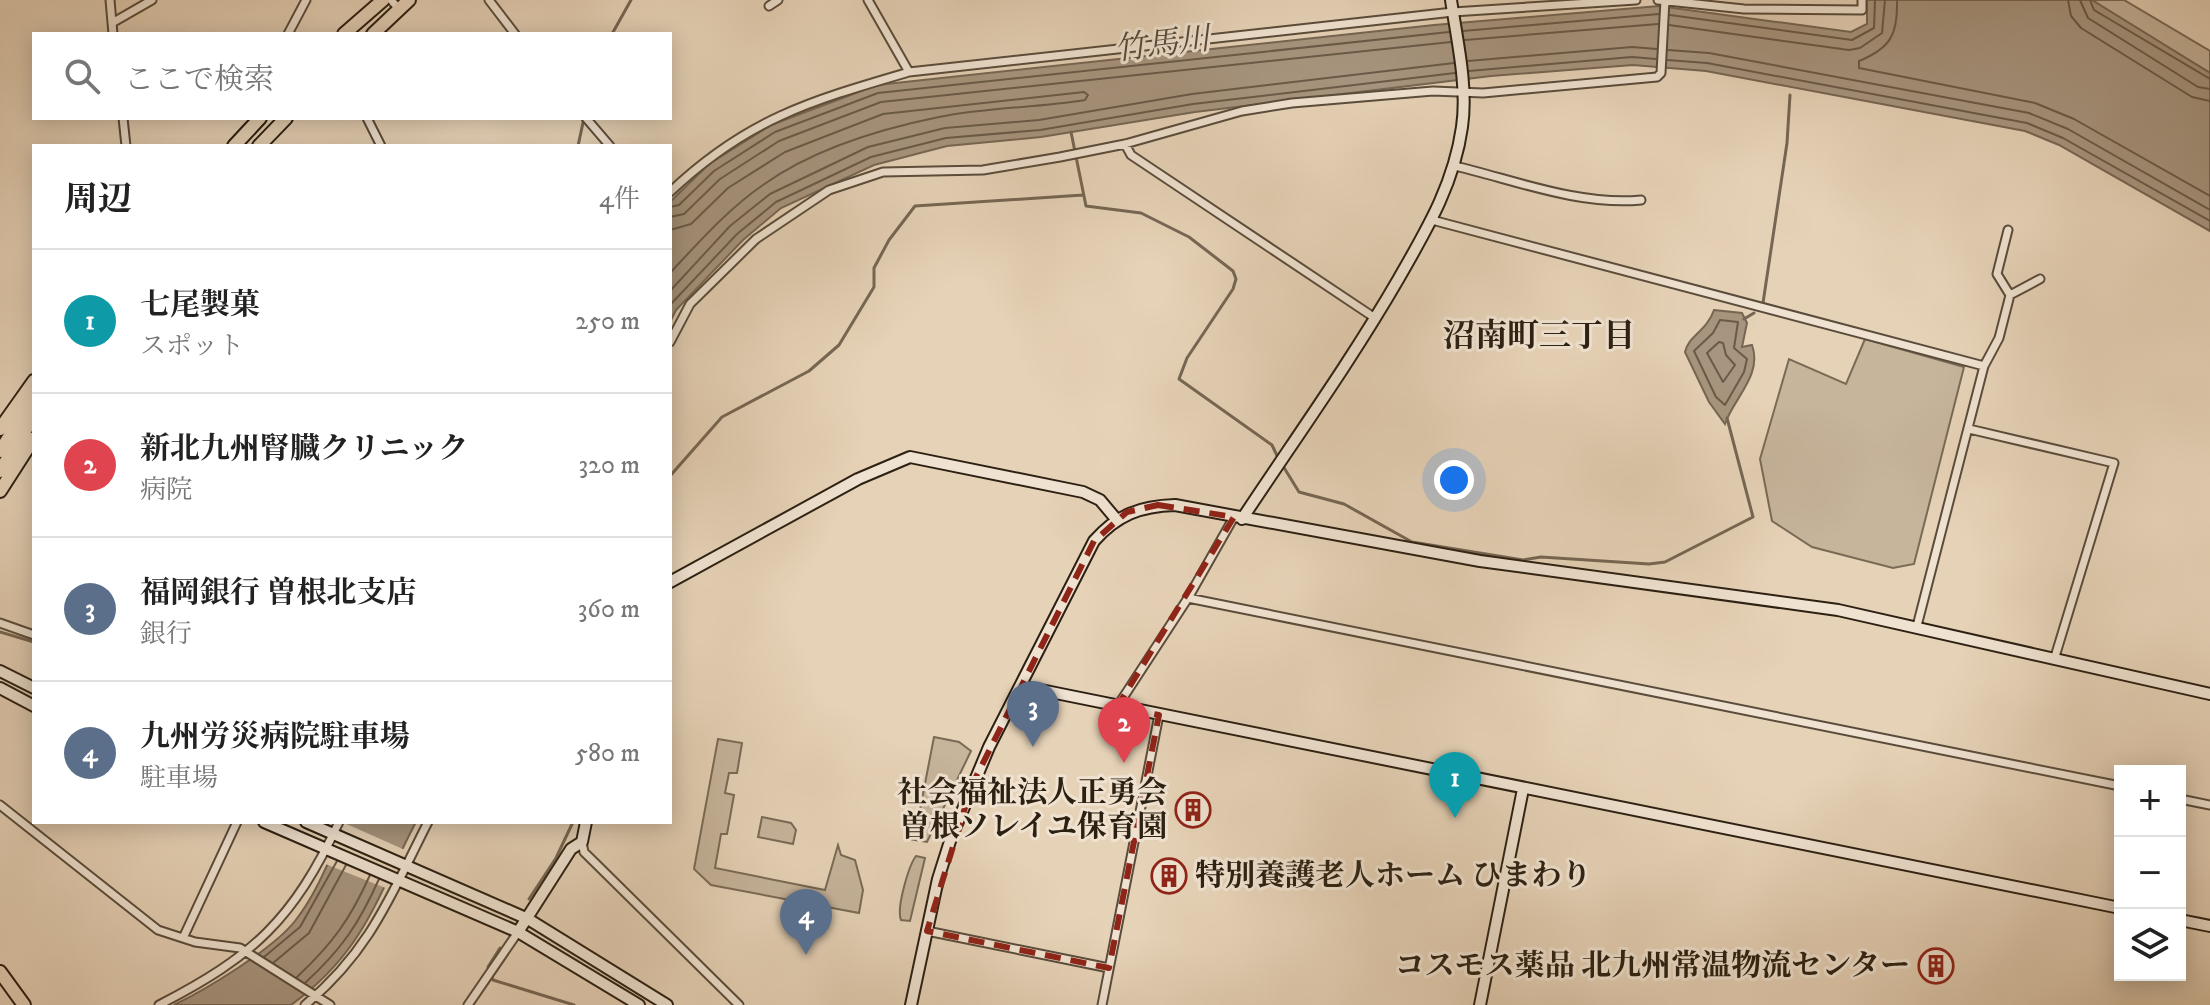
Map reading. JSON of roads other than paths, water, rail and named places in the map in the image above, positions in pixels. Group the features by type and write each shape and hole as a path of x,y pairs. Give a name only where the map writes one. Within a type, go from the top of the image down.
{"main road":[{"path":"346,32 383,0"},
{"path":"375,32 399,3"},
{"path":"236,144 255,120"},
{"path":"261,144 284,120"},
{"path":"0,429 31,398"},
{"path":"0,451 31,398"},
{"path":"0,471 32,419"},
{"path":"0,491 32,441"},
{"path":"0,972 24,1005"}],"street":[{"path":"110,0 113,32"},
{"path":"112,23 152,0"},
{"path":"289,32 306,0"},
{"path":"489,0 513,32"},
{"path":"769,6 778,0"},
{"path":"868,0 909,72"},
{"path":"1117,707 1238,518 1277,467 1375,318 1432,220 1455,166 1463,123 1462,86 1451,0"},
{"path":"672,190 701,163 767,119 830,95 909,72 1453,15 1636,0"},
{"path":"672,338 690,304 722,270 788,215 829,190 883,172 983,170 1125,144 1242,111 1462,86 1483,93 1657,77 1661,73 1663,2 1744,9 1862,10 1862,0"},
{"path":"123,120 126,144"},
{"path":"257,120 269,135"},
{"path":"368,120 380,144"},
{"path":"588,120 608,144"},
{"path":"1125,144 1131,155 1375,318"},
{"path":"1455,166 1580,196 1624,202 1641,200"},
{"path":"1432,220 1984,366"},
{"path":"1917,626 1984,366 1999,338 2010,295 1997,274 2008,230"},
{"path":"2010,295 2040,279"},
{"path":"1969,429 2114,463 2054,660"},
{"path":"672,581 858,479 910,457 1083,492 1100,500 1116,519"},
{"path":"911,1005 951,838 989,747 1094,541 1127,512 1158,505 1480,561 1838,610 2210,694"},
{"path":"1188,598 2114,785"},
{"path":"0,623 32,634"},
{"path":"0,671 32,687"},
{"path":"1021,686 2114,907"},
{"path":"0,688 32,705"},
{"path":"1102,1005 1159,715"},
{"path":"1480,1005 1523,789"},
{"path":"2186,800 2210,805"},
{"path":"0,805 158,930 248,952 330,1005"},
{"path":"183,938 236,824"},
{"path":"269,824 518,932 635,1004 644,989"},
{"path":"311,824 528,919 667,1005"},
{"path":"159,1005 210,979 259,943 290,911 328,849 338,824"},
{"path":"305,1005 353,959 427,824"},
{"path":"586,824 582,842 584,852 739,1005"},
{"path":"468,1005 528,919 571,849 582,842"},
{"path":"2186,921 2210,926"},
{"path":"927,931 1109,968"}],"water":[{"path":"1867,0 2092,0 2210,73 2210,231 2059,145 2025,131 1706,71 1633,65 1491,76 1195,112 1041,137 947,146 874,165 781,208 743,240 676,310 672,318 672,200 709,164 771,125 877,85 1434,25 1659,6 1851,32 1867,24"},
{"path":"1714,310 1742,313 1747,323 1742,347 1752,345 1754,356 1750,377 1725,424 1709,402 1685,352"},
{"path":"345,824 415,824 353,943 316,985 291,1005 174,1005 239,968 285,932 311,898"}],"waterway":[{"path":"613,32 631,0"},
{"path":"1763,303 1787,143 1790,95"},
{"path":"578,144 584,120"},
{"path":"1071,132 1086,206 1141,213 1189,237 1233,271 1236,279 1233,289 1187,358 1179,379 1272,445 1279,460"},
{"path":"672,474 722,417 809,371 839,345 874,287 874,268 889,240 915,206 1083,195"},
{"path":"1744,319 1754,313"},
{"path":"1283,466 1299,492 1344,504 1412,542 1523,560 1541,557 1649,564 1665,562 1753,517 1727,418"},
{"path":"0,632 32,641"},
{"path":"529,899 556,858 572,824"},
{"path":"500,948 488,967 493,980 574,1005"}],"place":[{"name":"福岡銀行 曽根北支店","path":"1033,747"},
{"name":"新北九州腎臓クリニック","path":"1124,763"},
{"name":"社会福祉法人正勇会 曽根ソレイユ保育園","path":"1193,810"},
{"name":"七尾製菓","path":"1455,818"},
{"name":"特別養護老人ホーム ひまわり","path":"1169,876"},
{"name":"九州労災病院駐車場","path":"806,955"},
{"name":"コスモス薬品 北九州常温物流センター","path":"1936,966"}],"district":[{"name":"沼南町三丁目","path":"1539,337"}],"water label":[{"name":"竹馬川","path":"1162,45"}]}
